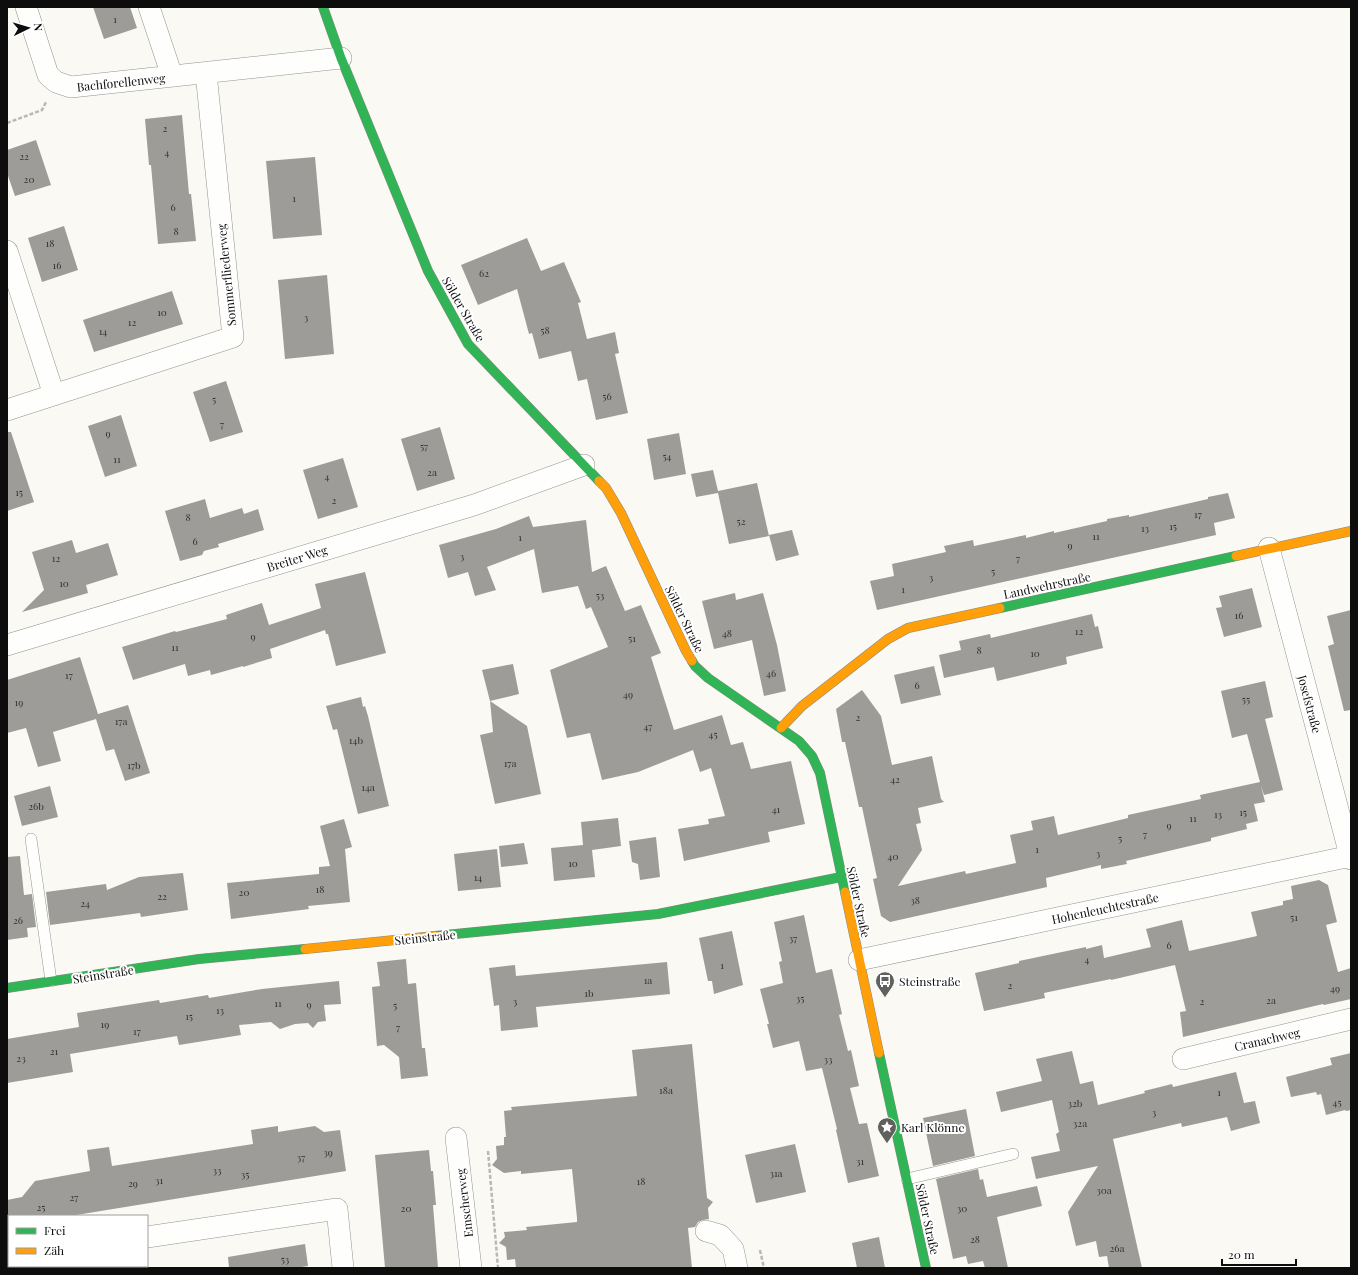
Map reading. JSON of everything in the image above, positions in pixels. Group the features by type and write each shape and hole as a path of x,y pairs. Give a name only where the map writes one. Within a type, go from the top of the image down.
{"street":[{"path":"26,7 48,75 56,82"},
{"name":"Bachforellenweg","path":"149,7 172,76"},
{"name":"Sölder Straße","path":"323,7 341,58 428,271 468,344 606,488 621,512 686,651 695,666 708,678 799,741 812,756 820,773 926,1268"},
{"name":"Bachforellenweg","path":"56,82 71,87 341,58"},
{"name":"Sommerfliederweg","path":"7,410 233,337 206,73"},
{"path":"7,251 54,395"},
{"name":"Breiter Weg","path":"7,645 474,505 584,465"},
{"name":"Landwehrstraße","path":"781,728 802,706 888,639 908,628 1351,531"},
{"name":"Josefstraße","path":"1269,548 1351,858"},
{"name":"Hohenleuchtestraße","path":"859,960 1351,858"},
{"name":"Steinstraße","path":"7,988 199,959 658,914 841,876"},
{"name":"Cranachweg","path":"1183,1058 1351,1019"},
{"name":"Emscherweg","path":"456,1138 471,1268"},
{"path":"148,1237 337,1208 343,1268"},
{"path":"706,1232 720,1235 733,1249 737,1268"}],"lane":[{"path":"31,839 51,981"},
{"path":"907,1179 1012,1154"}],"path":[{"path":"7,123 42,110 56,82"},
{"path":"488,1151 498,1268"},
{"path":"760,1250 764,1268"}],"building":[{"path":"93,7 130,7 137,28 104,39"},
{"path":"182,115 189,194 191,194 196,241 158,244 151,165 149,165 145,119"},
{"path":"36,140 51,185 15,196 7,173 7,150"},
{"path":"315,157 322,235 273,239 266,161"},
{"path":"64,226 78,270 42,282 28,238"},
{"path":"527,238 541,271 564,262 581,302 578,303 587,339 615,332 619,353 615,354 628,413 596,420 587,379 578,381 571,351 539,359 532,333 529,334 517,289 478,305 461,265"},
{"path":"327,275 334,354 285,359 278,280"},
{"path":"172,291 183,324 94,352 83,320"},
{"path":"226,381 243,432 210,442 193,392"},
{"path":"121,415 137,466 105,477 88,426"},
{"path":"440,427 455,479 417,491 401,439"},
{"path":"7,432 11,432 34,502 7,511"},
{"path":"679,433 686,474 654,480 647,439"},
{"path":"343,458 358,507 318,519 303,470"},
{"path":"713,470 718,491 757,483 769,536 729,544 718,493 696,497 691,474"},
{"path":"1228,493 1235,518 1214,523 1216,535 877,610 870,581 894,576 892,564 946,552 944,546 973,540 974,546 1026,535 1026,538 1054,531 1054,533 1107,521 1107,519 1129,515 1129,517"},
{"path":"205,499 210,518 242,508 244,514 258,509 264,530 218,544 219,547 204,551 202,555 180,561 165,511"},
{"path":"529,516 533,527 586,520 592,572 606,566 625,611 641,605 661,653 651,657 674,730 722,715 731,745 743,742 751,769 791,761 805,824 768,832 770,842 684,861 678,829 709,824 708,819 725,816 711,768 700,772 693,750 638,772 602,780 590,733 567,738 550,670 608,647 591,607 586,609 578,586 542,593 534,549 487,567 496,590 475,596 468,572 448,578 439,545 496,529"},
{"path":"792,530 799,555 776,561 769,535"},
{"path":"72,540 76,553 108,543 118,575 86,585 88,593 22,612 44,590 32,552"},
{"path":"365,572 386,653 336,666 328,634 326,634 325,630 270,649 272,658 243,667 211,675 210,670 188,676 185,664 133,680 122,647 175,631 227,619 226,615 262,603 269,625 321,608 315,584"},
{"path":"1252,588 1262,627 1224,637 1216,608 1222,607 1219,596"},
{"path":"735,593 736,600 763,593 777,645 786,691 764,696 752,640 714,649 702,601"},
{"path":"1351,610 1351,710 1344,711 1328,646 1334,644 1327,616"},
{"path":"1092,614 1095,627 1098,626 1103,648 1066,657 1067,664 997,681 994,667 944,678 939,655 961,650 959,641 990,634 991,638"},
{"path":"80,657 98,714 128,705 150,773 125,781 114,749 106,751 96,719 53,732 61,761 38,767 26,728 7,733 7,680"},
{"path":"513,664 519,694 490,701 482,670"},
{"path":"934,666 941,695 901,704 894,675"},
{"path":"1265,681 1273,717 1265,719 1283,790 1264,795 1261,786 1265,802 1254,804 1258,821 1246,824 1247,829 1211,838 1211,841 1126,861 1127,864 1101,869 1101,865 1046,878 1047,887 890,922 881,916 873,879 877,878 862,807 859,807 845,742 842,742 836,709 862,690 881,716 892,765 932,756 941,799 944,802 918,808 921,823 916,824 922,850 898,886 965,871 966,874 1016,863 1010,835 1033,830 1031,821 1054,816 1058,835 1128,818 1128,815 1201,799 1200,795 1260,782 1247,734 1232,738 1221,691"},
{"path":"361,697 363,707 365,706 368,716 389,806 358,814 337,729 333,730 326,706"},
{"path":"490,701 527,726 541,794 495,804 480,735 493,732"},
{"path":"50,786 58,817 22,826 14,796"},
{"path":"618,818 621,846 592,850 595,877 554,881 551,848 583,845 581,822"},
{"path":"344,819 352,847 345,849 350,902 308,906 309,909 231,919 227,883 319,874 319,867 330,866 320,826"},
{"path":"656,837 660,877 640,880 638,864 632,862 629,841"},
{"path":"524,843 528,864 501,867 499,846"},
{"path":"497,849 501,887 458,891 454,854"},
{"path":"20,856 24,895 32,894 36,927 27,928 28,937 7,940 7,857"},
{"path":"183,873 188,910 141,917 140,913 50,925 46,892 106,884 107,890 139,877"},
{"path":"1319,880 1328,885 1337,922 1326,925 1338,972 1351,968 1351,999 1323,1004 1183,1037 1180,1012 1186,1011 1175,965 1111,980 1044,993 1045,998 984,1011 975,973 1019,963 1019,961 1086,947 1086,949 1102,945 1104,958 1151,947 1146,929 1182,920 1189,951 1257,936 1251,912 1283,905 1283,901 1293,899 1291,886"},
{"path":"804,915 816,973 832,969 842,1014 839,1015 848,1051 851,1050 859,1086 850,1088 859,1124 867,1123 879,1176 848,1183 822,1068 806,1071 799,1041 773,1048 767,1024 769,1024 760,989 783,983 779,962 782,961 774,922"},
{"path":"732,931 743,985 714,994 712,981 708,981 699,938"},
{"path":"406,959 408,984 416,983 422,1048 425,1048 428,1076 401,1079 399,1057 384,1045 377,1046 372,987 380,986 377,962"},
{"path":"667,962 670,994 536,1007 538,1027 501,1031 499,1005 494,1006 489,968 515,965 516,976"},
{"path":"339,981 341,1004 324,1005 326,1021 318,1022 313,1028 308,1023 295,1024 280,1029 271,1022 239,1025 241,1035 179,1045 177,1036 70,1054 73,1072 7,1083 7,1039 79,1027 77,1013 159,1000 160,1003 208,995 209,998 262,989"},
{"path":"692,1044 707,1198 713,1202 708,1208 709,1219 698,1222 695,1227 688,1228 692,1268 516,1268 515,1259 507,1260 506,1247 499,1243 505,1237 504,1232 527,1230 526,1227 577,1222 577,1218 572,1169 521,1174 521,1171 504,1173 492,1165 497,1159 496,1146 504,1145 504,1137 506,1137 504,1111 512,1110 511,1107 637,1096 632,1050"},
{"path":"1072,1051 1080,1084 1093,1081 1098,1105 1145,1093 1144,1091 1172,1084 1173,1087 1236,1072 1244,1103 1255,1101 1260,1123 1231,1131 1227,1117 1182,1127 1181,1123 1113,1139 1142,1268 1109,1268 1107,1256 1099,1257 1096,1241 1076,1246 1068,1212 1098,1166 1036,1179 1031,1157 1060,1151 1056,1134 1059,1132 1052,1100 1001,1112 996,1092 1042,1081 1036,1059"},
{"path":"1351,1053 1351,1110 1326,1115 1321,1094 1317,1095 1316,1092 1291,1097 1286,1077 1332,1065 1330,1058"},
{"path":"966,1109 975,1156 933,1166 923,1118"},
{"path":"278,1126 278,1132 315,1126 324,1132 340,1130 346,1171 76,1215 7,1216 7,1200 22,1197 35,1181 90,1171 87,1150 109,1147 112,1166 253,1144 251,1130"},
{"path":"795,1144 806,1192 756,1203 745,1155"},
{"path":"429,1150 431,1171 433,1171 436,1205 433,1205 438,1268 385,1268 375,1155"},
{"path":"978,1169 980,1180 983,1179 987,1197 1037,1186 1042,1206 997,1217 1008,1268 985,1268 983,1261 968,1264 966,1256 953,1259 936,1179"},
{"path":"879,1237 885,1268 857,1268 852,1243"},
{"path":"305,1244 308,1266 295,1268 229,1268 228,1257"}],"traffic: fast":[{"path":"323,7 341,58 428,271 468,344 599,481"},
{"path":"1000,608 1236,556"},
{"path":"692,661 695,666 708,678 799,741 812,756 820,773 845,892"},
{"path":"435,936 658,914 841,877"},
{"path":"7,988 199,959 305,949"},
{"path":"879,1053 926,1268"}],"traffic: slow":[{"path":"599,481 606,488 621,513 692,661"},
{"path":"1236,556 1351,531"},
{"path":"781,728 802,706 888,639 908,628 1000,608"},
{"path":"845,892 879,1053"},
{"path":"305,949 435,936"}],"place":[{"name":"Steinstraße","path":"885,998"},
{"name":"Karl Klönne","path":"887,1144"}]}
